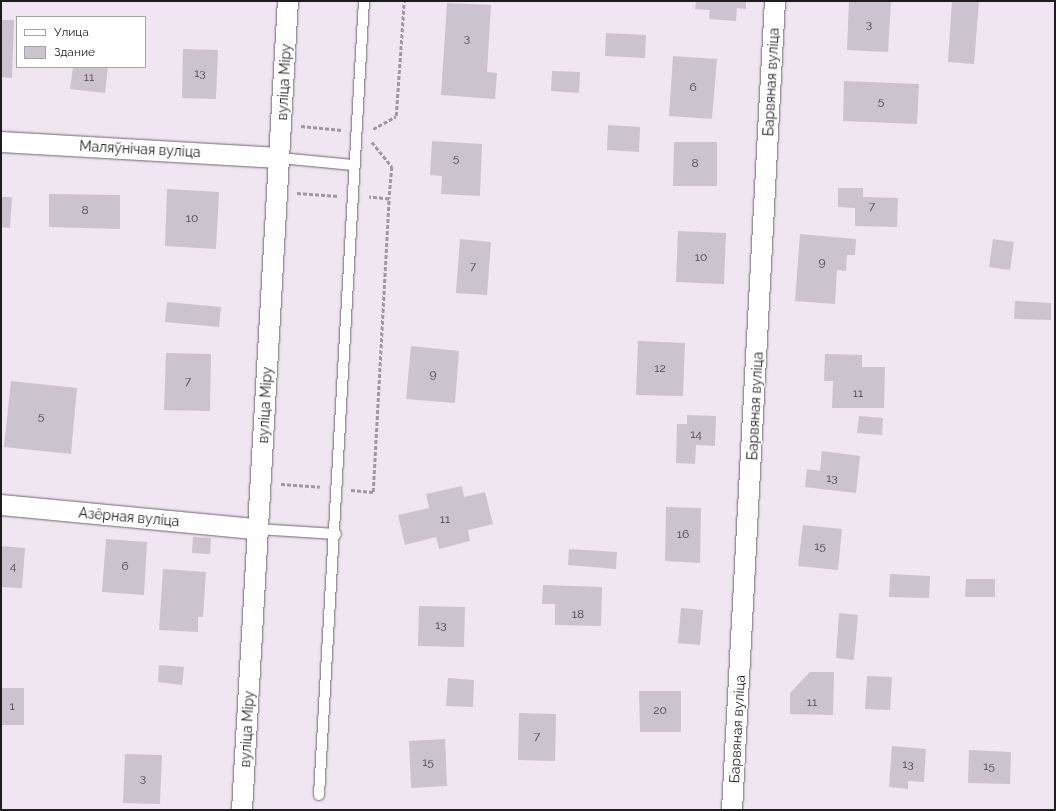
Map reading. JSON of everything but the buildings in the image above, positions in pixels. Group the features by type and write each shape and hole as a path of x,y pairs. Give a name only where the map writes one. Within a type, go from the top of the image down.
{"street":[{"name":"вуліца Міру","path":"242,810 288,1"},
{"name":"Барвяная вуліца","path":"732,810 775,1"},
{"name":"Маляўнічая вуліца","path":"1,142 280,158"},
{"name":"Азёрная вуліца","path":"1,505 257,528"}],"lane":[{"path":"319,795 336,534 335,488 353,165 364,1"},
{"path":"280,158 353,165"},
{"path":"257,528 336,534"}],"path":[{"path":"366,133 396,116 404,1"}]}
